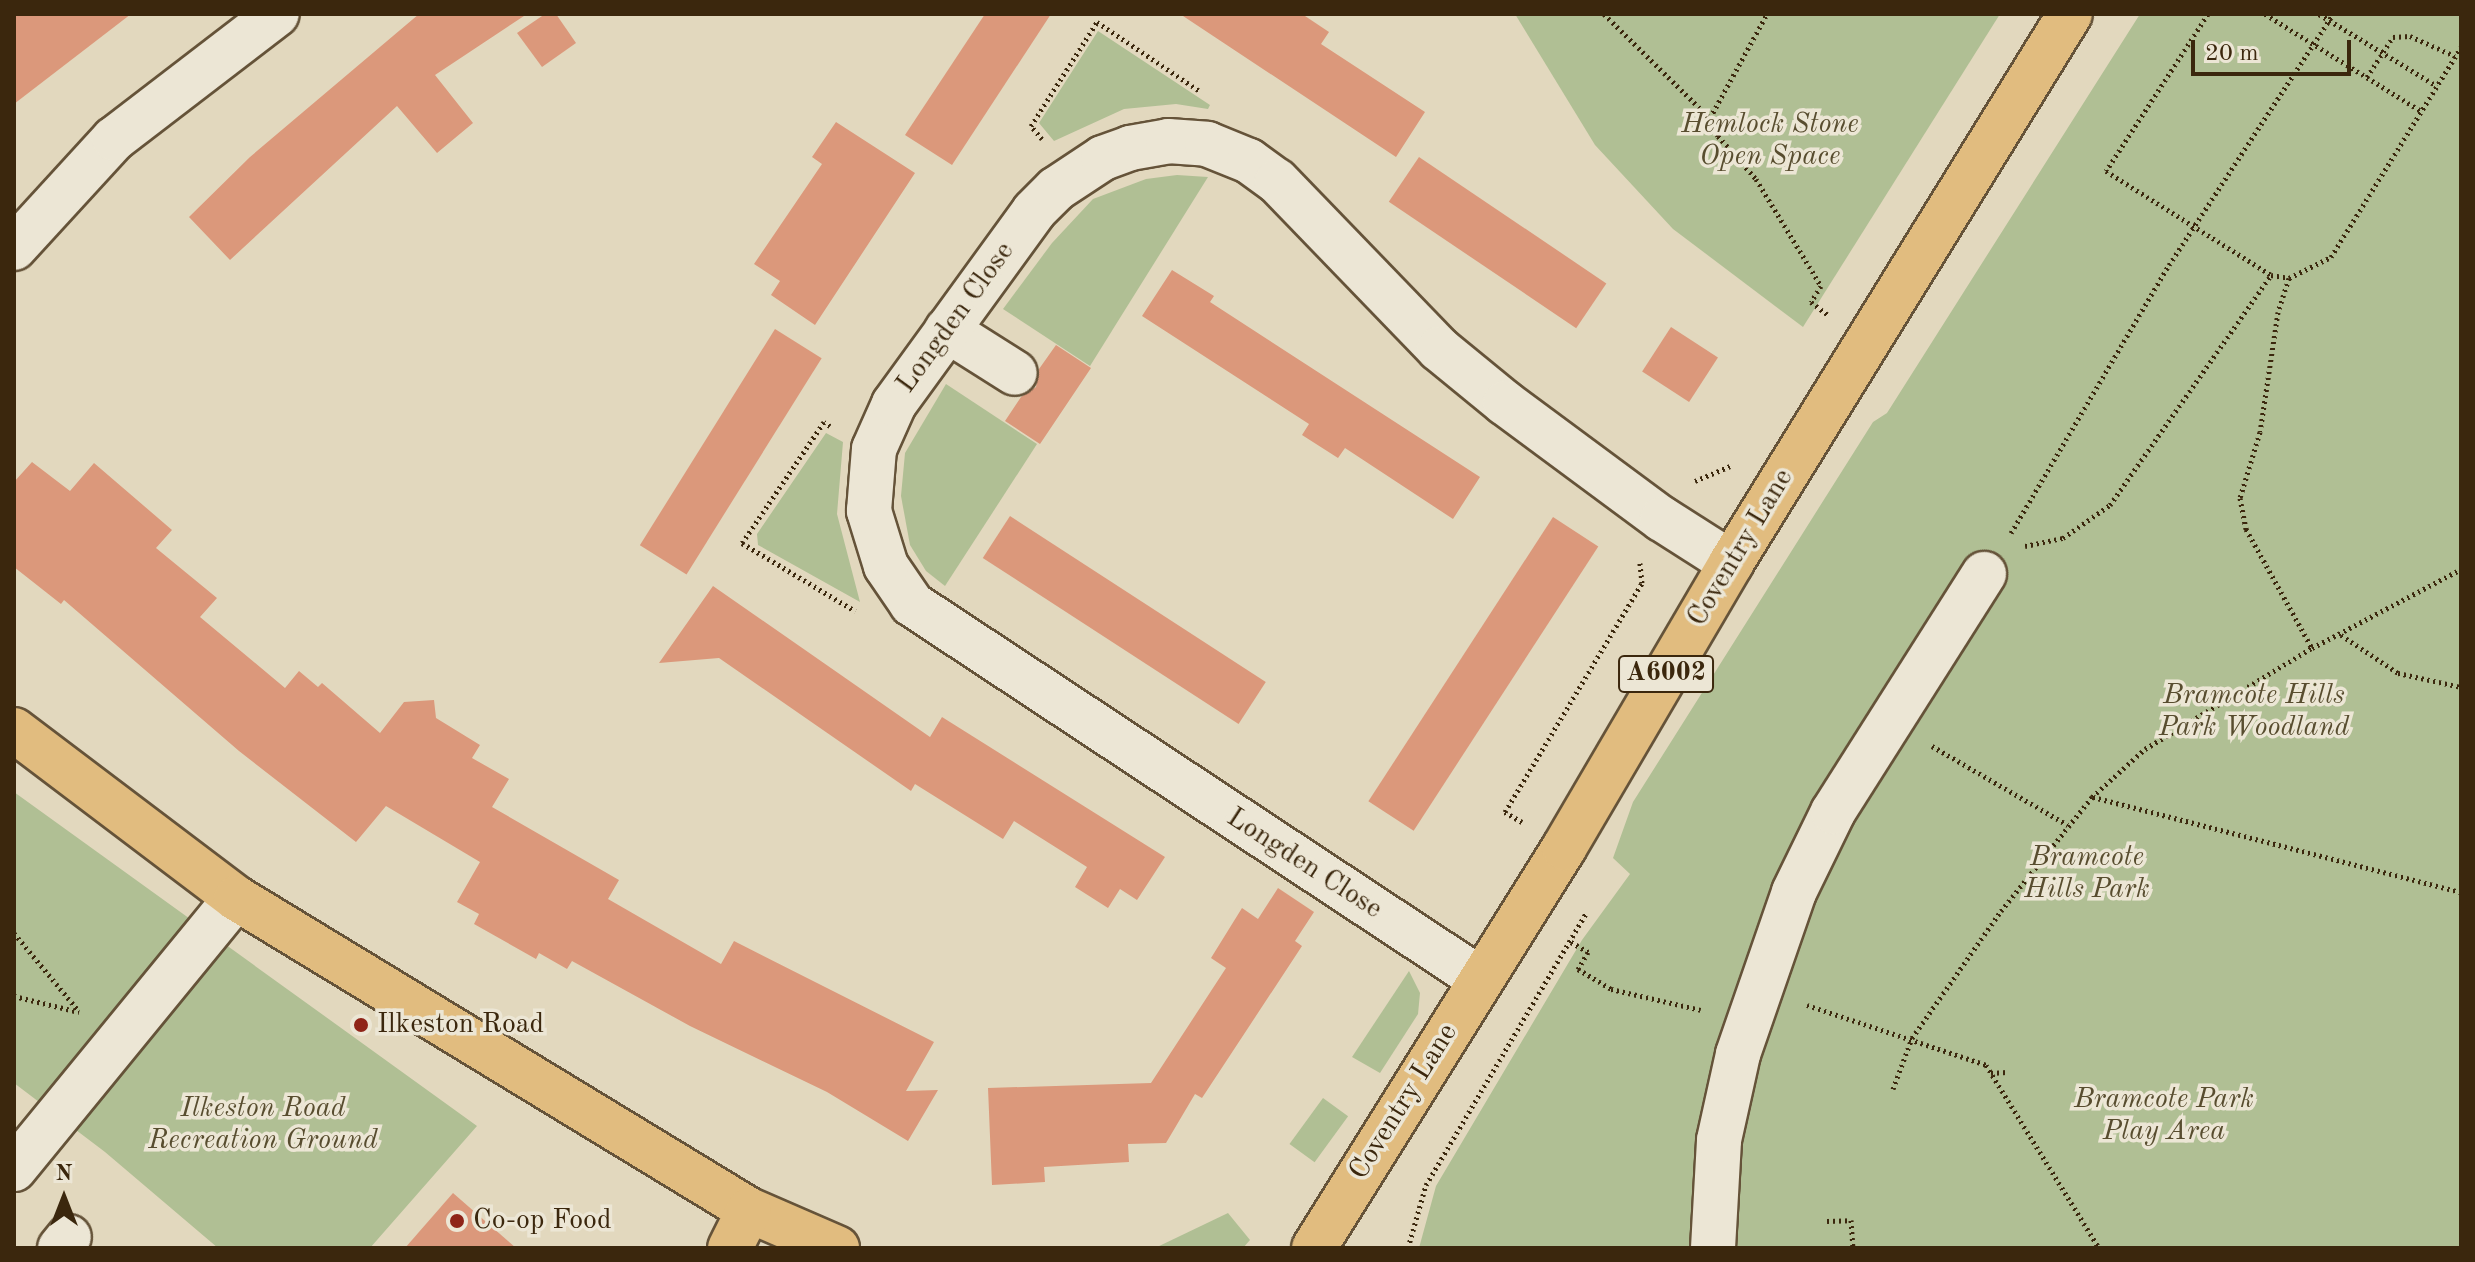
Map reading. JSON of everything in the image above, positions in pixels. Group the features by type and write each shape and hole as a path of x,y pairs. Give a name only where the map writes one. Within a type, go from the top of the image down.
{"main road":[{"name":"Coventry Lane","path":"1314,1248 2070,14"},
{"path":"14,730 236,898 740,1229 837,1248"}],"street":[{"path":"14,248 114,139 277,14"},
{"name":"Longden Close","path":"1480,979 925,615 898,586 886,566 869,511 874,449 894,404 1034,211 1075,176 1130,148 1168,141 1207,144 1249,161 1277,181 1419,329 1505,403 1662,519 1731,563"},
{"path":"947,330 1015,373"},
{"path":"1713,1248 1719,1140 1752,1008 1800,879 1833,812 1992,562"},
{"path":"14,1169 236,898"}],"path":[{"path":"1604,14 1710,118 1718,136 1756,179 1821,286 1811,302 1828,315"},
{"path":"1710,118 1767,14"},
{"path":"2208,14 2106,171 2271,275 2289,278 2331,257 2461,47"},
{"path":"2265,14 2421,111"},
{"path":"2319,14 2437,86"},
{"path":"1992,562 2194,228 2333,14"},
{"path":"1075,176 1031,126 1097,22 1221,105 1207,144"},
{"path":"2367,77 2393,37 2410,36 2455,56"},
{"path":"1992,562 2063,538 2110,505 2271,275"},
{"path":"2289,278 2278,312 2260,432 2240,498 2246,529 2312,648"},
{"path":"874,449 824,422 742,543 862,615 898,586"},
{"path":"1893,1089 1912,1038 2068,825 2092,797 2145,749 2312,648 2461,569"},
{"path":"2341,635 2398,673 2461,687"},
{"path":"1888,724 2068,825"},
{"path":"2092,797 2461,892"},
{"path":"14,933 78,1011 120,1041"},
{"path":"1408,1248 1426,1185 1571,942 1588,952 1578,969 1611,989 1727,1016 1785,999 1973,1058 1991,1073 2099,1248"},
{"path":"14,996 78,1011"},
{"path":"1991,1073 2007,1072"},
{"path":"1827,1221 1851,1220 1853,1248"}],"green space":[{"name":"Hemlock Stone Open Space","path":"1515,14 2000,14 1803,327 1673,229 1595,145"},
{"name":"Bramcote Hills Park","path":"2140,14 2461,14 2461,1248 1419,1248 1436,1186 1582,940 1630,874 1613,858 1633,802 1873,422 1887,413"},
{"path":"1098,31 1210,105 1208,109 1176,104 1124,109 1054,141 1039,123"},
{"path":"1177,175 1208,177 1090,366 1003,309 1052,243 1093,199 1146,179"},
{"path":"946,384 1037,444 945,586 926,571 910,545 901,496 905,453"},
{"path":"826,433 843,442 837,514 860,602 758,545 757,534"},
{"name":"Ilkeston Road Recreation Ground","path":"14,792 477,1126 370,1248 218,1248 105,1152 14,1083"},
{"path":"1409,971 1420,993 1418,1014 1380,1073 1352,1057"},
{"path":"1323,1098 1348,1116 1315,1162 1289,1144"},
{"path":"1228,1213 1250,1240 1243,1248 1155,1248"}],"building":[{"path":"14,14 131,14 14,104"},
{"path":"419,14 527,14 435,75 473,123 437,153 397,106 230,260 189,217 250,157"},
{"path":"545,14 556,14 576,43 542,67 517,33"},
{"path":"985,14 1051,14 952,165 905,135"},
{"path":"1180,14 1302,14 1329,32 1321,44 1425,112 1396,157"},
{"path":"836,122 915,173 815,325 771,295 780,281 754,264 822,164 812,157"},
{"path":"1419,157 1606,283 1576,328 1389,202"},
{"path":"1172,270 1214,296 1210,302 1480,477 1453,519 1345,448 1338,458 1302,435 1309,424 1142,316"},
{"path":"1671,327 1718,357 1689,402 1642,371"},
{"path":"775,329 822,358 687,574 640,545"},
{"path":"1056,345 1091,368 1040,444 1005,421 1021,397 1036,387 1039,369"},
{"path":"32,462 70,491 94,463 172,530 156,548 217,598 200,617 285,688 299,671 318,687 322,683 380,733 404,702 434,700 436,718 480,745 472,758 509,779 492,807 619,880 608,899 721,964 734,941 934,1042 906,1091 938,1090 908,1141 827,1092 690,1026 572,961 567,969 539,953 536,959 474,924 479,914 457,902 480,862 386,806 356,842 239,751 64,600 61,604 14,567 14,482"},
{"path":"1010,516 1266,682 1239,724 983,558"},
{"path":"1553,517 1598,546 1414,831 1368,801"},
{"path":"713,586 930,737 942,717 1165,857 1137,900 1120,889 1108,908 1075,887 1087,867 1014,821 1003,839 915,784 911,791 719,658 659,663"},
{"path":"1278,888 1314,912 1295,941 1302,946 1202,1098 1195,1094 1166,1143 1128,1144 1129,1162 1044,1167 1045,1182 992,1185 988,1088 1151,1083 1226,968 1211,958 1242,908 1258,919"},
{"name":"Co-op Food","path":"453,1193 516,1248 405,1248"}],"place":[{"name":"Ilkeston Road","path":"361,1025"},
{"name":"Co-op Food","path":"457,1221"}],"park label":[{"name":"Bramcote Hills Park Woodland","path":"2254,712"},
{"name":"Bramcote Park Play Area","path":"2164,1116"}]}
